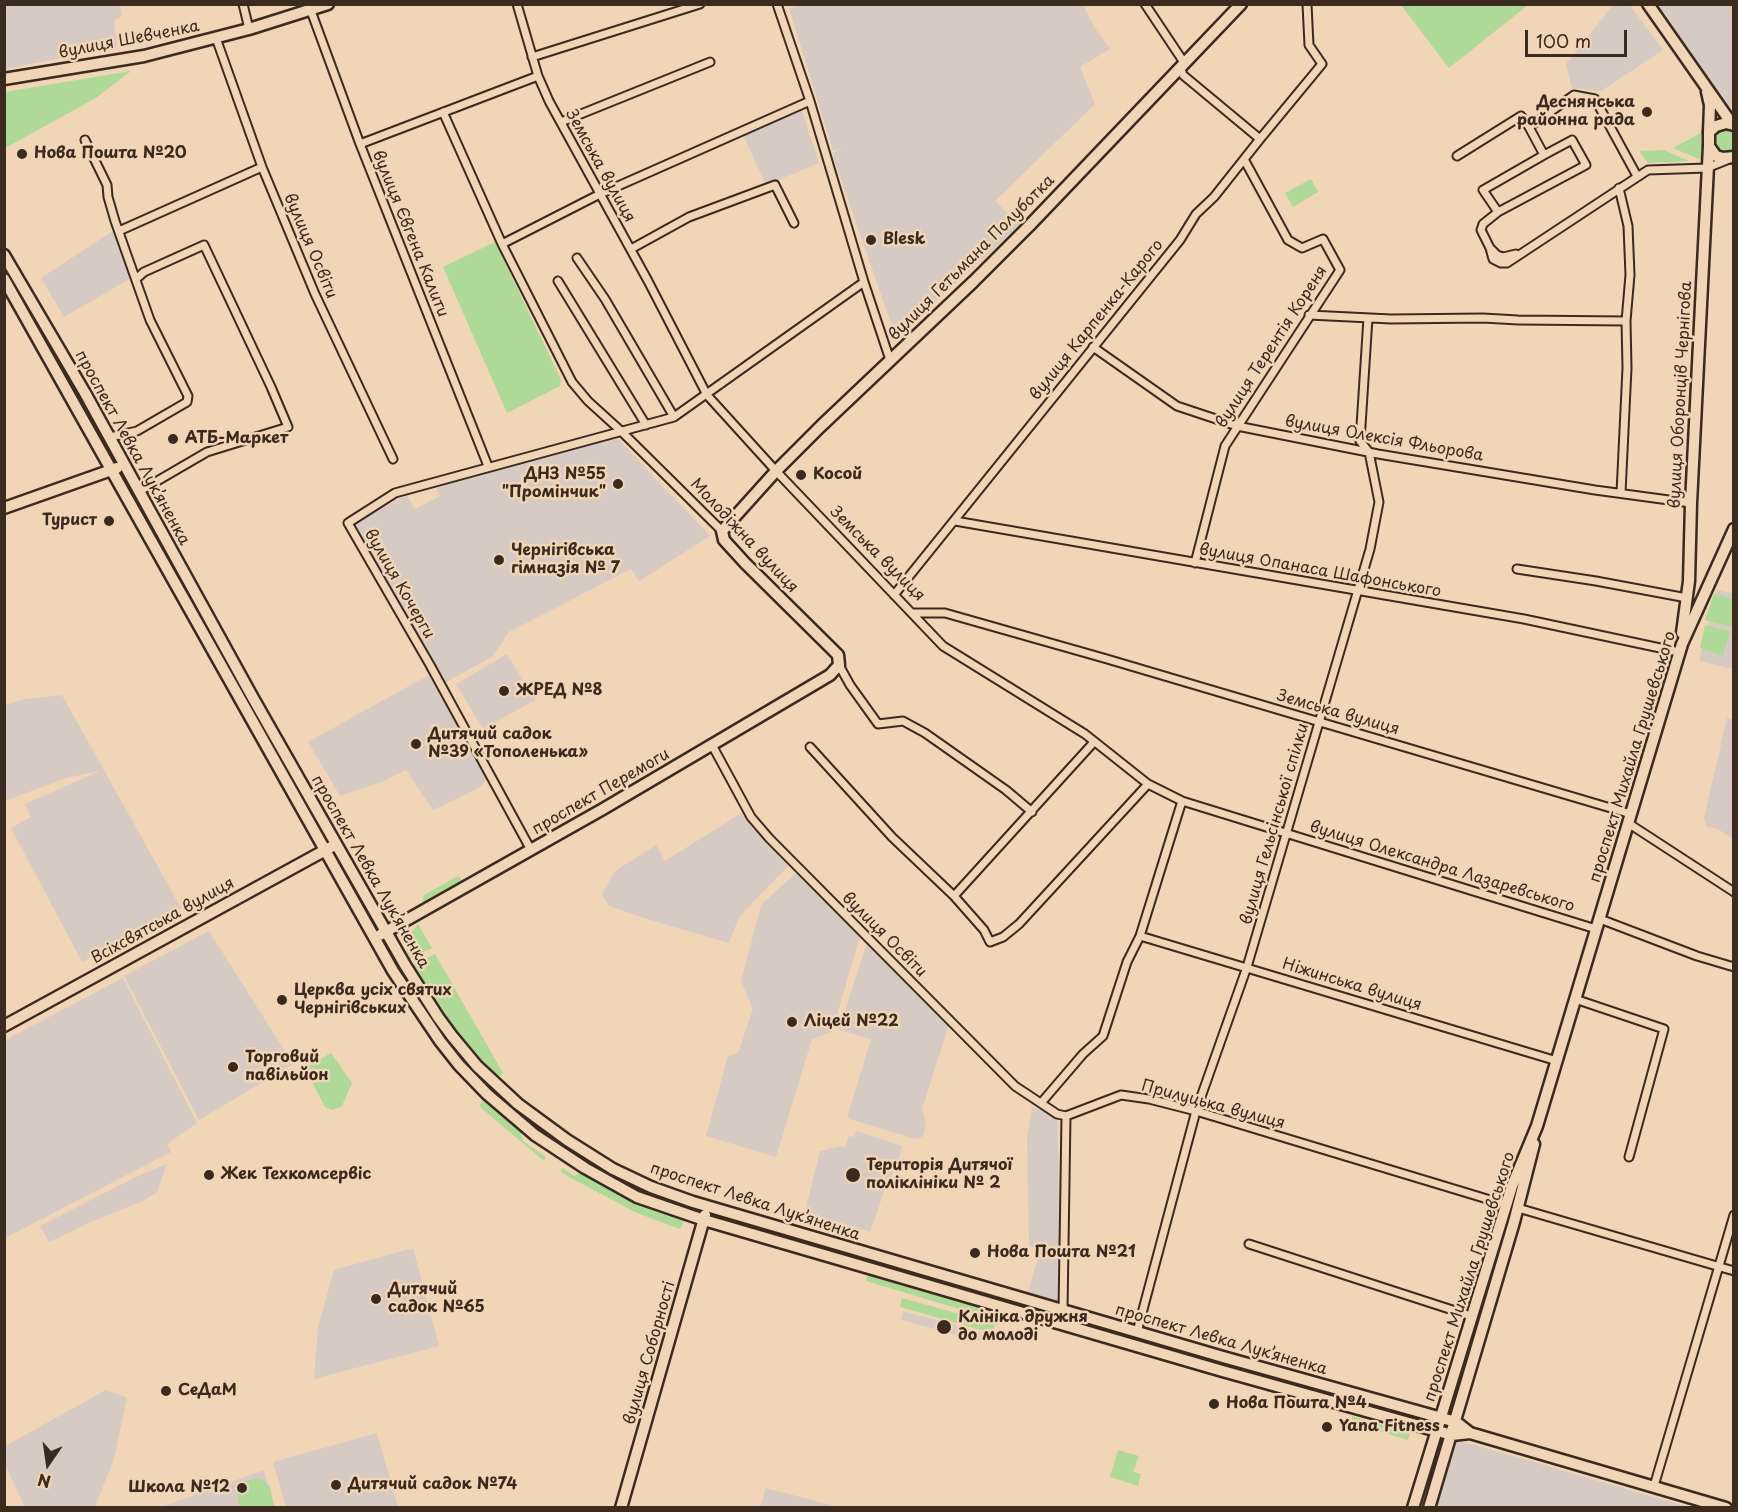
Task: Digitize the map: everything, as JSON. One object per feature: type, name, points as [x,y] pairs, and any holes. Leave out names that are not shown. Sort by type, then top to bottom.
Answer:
[{"type":"main road","name":"вулиця Шевченка","points":[[4,79],[144,56],[249,29],[328,4]]},
{"type":"main road","name":"вулиця Гетьмана Полуботка","points":[[722,531],[776,471],[974,281],[1183,67],[1241,4]]},
{"type":"main road","points":[[1648,4],[1733,125]]},
{"type":"main road","points":[[1706,89],[1710,105],[1709,132]]},
{"type":"main road","points":[[1709,132],[1720,124],[1733,125]]},
{"type":"main road","name":"вулиця Оборонців Чернігова","points":[[1681,648],[1689,580],[1709,132]]},
{"type":"main road","points":[[1709,146],[1716,156],[1732,157]]},
{"type":"main road","name":"проспект Левка Лукʼяненка","points":[[4,255],[110,437],[253,698],[425,998],[477,1066],[518,1104],[567,1140],[613,1169],[651,1187],[707,1206],[1063,1311],[1456,1422],[1470,1433],[1726,1508]]},
{"type":"main road","name":"проспект Левка Лукʼяненка","points":[[4,279],[326,849],[374,939],[440,1041],[459,1065],[512,1117],[558,1151],[637,1197],[704,1220],[1094,1335],[1437,1431],[1452,1435],[1470,1433]]},
{"type":"main road","points":[[4,508],[125,465]]},
{"type":"main road","name":"проспект Михайла Грушевського","points":[[1413,1508],[1515,1179],[1537,1126],[1681,648],[1734,529]]},
{"type":"main road","name":"Молодіжна вулиця","points":[[722,531],[724,540],[745,563],[831,646],[838,655],[839,665]]},
{"type":"main road","points":[[1689,580],[1698,587],[1708,585]]},
{"type":"main road","name":"проспект Перемоги","points":[[374,939],[712,745],[830,675],[839,665]]},
{"type":"main road","name":"Всіхсвятська вулиця","points":[[4,1026],[337,844]]},
{"type":"main road","name":"проспект Михайла Грушевського","points":[[1429,1508],[1518,1208],[1537,1126]]},
{"type":"main road","points":[[1507,1205],[1518,1208]]},
{"type":"main road","name":"вулиця Соборності","points":[[621,1508],[707,1206]]},
{"type":"street","points":[[243,4],[249,29]]},
{"type":"street","name":"Земська вулиця","points":[[517,4],[538,76],[549,101],[707,395],[776,471],[913,613],[945,613],[1107,659],[1320,722],[1629,819],[1734,892]]},
{"type":"street","points":[[532,57],[700,4]]},
{"type":"street","points":[[777,4],[810,101],[864,282],[890,360]]},
{"type":"street","points":[[1145,4],[1183,67],[1183,75],[1260,139]]},
{"type":"street","name":"вулиця Карпенка-Карого","points":[[894,595],[1180,240],[1196,214],[1214,197],[1322,64],[1309,45],[1307,4]]},
{"type":"street","name":"вулиця Євгена Калити","points":[[311,11],[360,144],[488,466]]},
{"type":"street","name":"вулиця Освіти","points":[[216,38],[262,168],[315,294],[393,459]]},
{"type":"street","points":[[561,122],[710,62]]},
{"type":"street","points":[[360,144],[538,76]]},
{"type":"street","points":[[1529,127],[1574,95],[1595,99],[1637,176]]},
{"type":"street","points":[[502,244],[600,194],[810,101]]},
{"type":"street","points":[[443,112],[502,244],[572,382],[588,401],[621,431]]},
{"type":"street","points":[[1457,156],[1521,116],[1544,155]]},
{"type":"street","points":[[85,140],[107,185],[108,197],[150,320],[188,396],[187,402],[137,431],[110,437]]},
{"type":"street","points":[[1498,212],[1483,190],[1572,140],[1586,165],[1498,212],[1483,225],[1481,230],[1497,255],[1503,257],[1519,254],[1637,176],[1655,169],[1707,168],[1732,157]]},
{"type":"street","name":"вулиця Терентія Кореня","points":[[1195,563],[1224,446],[1340,270],[1323,239],[1302,248],[1288,240],[1245,160]]},
{"type":"street","points":[[119,231],[262,168]]},
{"type":"street","points":[[630,249],[689,217],[775,185],[794,223]]},
{"type":"street","points":[[1619,188],[1628,226],[1630,275],[1626,321],[1628,368],[1621,493]]},
{"type":"street","points":[[136,279],[144,272],[204,245],[288,427],[207,452],[140,491]]},
{"type":"street","points":[[577,258],[605,299],[674,417]]},
{"type":"street","points":[[558,281],[646,425]]},
{"type":"street","name":"вулиця Кочерги","points":[[531,850],[430,665],[348,523],[395,493],[674,417],[864,282]]},
{"type":"street","points":[[1309,315],[1368,318],[1626,321]]},
{"type":"street","name":"вулиця Гельсінської спілки","points":[[1137,1332],[1196,1112],[1247,967],[1370,549],[1379,501],[1369,452],[1360,441],[1368,318]]},
{"type":"street","name":"вулиця Олексія Фльорова","points":[[1093,347],[1178,406],[1237,426],[1369,452],[1691,503]]},
{"type":"street","name":"Молодіжна вулиця","points":[[621,431],[722,531]]},
{"type":"street","name":"вулиця Опанаса Шафонського","points":[[955,521],[1681,648]]},
{"type":"street","points":[[1517,568],[1687,598]]},
{"type":"street","name":"вулиця Олександра Лазаревського","points":[[913,613],[943,646],[1085,734],[1148,784],[1182,801],[1598,924],[1734,967]]},
{"type":"street","points":[[839,665],[850,685],[878,724],[903,721],[925,733],[996,783],[1032,812]]},
{"type":"street","points":[[954,896],[1094,742]]},
{"type":"street","name":"вулиця Освіти","points":[[712,745],[741,800],[769,838],[1015,1086],[1066,1116]]},
{"type":"street","points":[[810,747],[892,837],[954,896],[984,930],[990,942],[1003,937],[1019,924],[1148,784]]},
{"type":"street","points":[[1041,1103],[1083,1054],[1103,1036],[1127,962],[1140,936],[1182,801]]},
{"type":"street","name":"Ніжинська вулиця","points":[[1140,936],[1557,1061]]},
{"type":"street","points":[[1575,999],[1665,1029],[1629,1157]]},
{"type":"street","name":"Прилуцька вулиця","points":[[1066,1116],[1121,1095],[1149,1099],[1507,1205]]},
{"type":"street","points":[[1063,1311],[1066,1116]]},
{"type":"street","points":[[1518,1208],[1734,1271]]},
{"type":"street","points":[[1654,1486],[1734,1215]]},
{"type":"street","points":[[1249,1244],[1472,1316]]},
{"type":"shaded area","points":[[5,4],[120,5],[122,15],[114,21],[117,47],[5,69]]},
{"type":"shaded area","points":[[1614,4],[1630,5],[1663,50],[1601,91],[1572,88],[1566,64]]},
{"type":"shaded area","points":[[803,5],[1083,5],[1095,28],[1110,49],[1080,67],[1095,104],[995,201],[1020,225],[896,338],[832,153],[847,147],[833,151],[789,8]]},
{"type":"shaded area","points":[[1651,5],[1733,5],[1733,106],[1728,107]]},
{"type":"shaded area","points":[[802,111],[819,163],[766,185],[743,135]]},
{"type":"shaded area","points":[[113,231],[133,277],[64,317],[41,278]]},
{"type":"shaded area","name":"Чернігівська гімназія № 7","points":[[616,437],[710,536],[639,581],[631,569],[509,632],[492,657],[446,682],[352,524],[407,495],[416,511],[415,509],[440,496],[434,484]]},
{"type":"shaded area","points":[[1717,590],[1733,593],[1733,669],[1699,661]]},
{"type":"shaded area","points":[[507,654],[535,700],[483,729],[456,684]]},
{"type":"shaded area","name":"Дитячий садок №39 «Тополенька»","points":[[429,675],[487,778],[481,787],[433,810],[406,770],[384,781],[340,796],[308,742]]},
{"type":"shaded area","points":[[62,695],[181,908],[82,962],[11,828],[31,817],[25,804],[100,771],[66,778],[5,801],[5,705],[25,699]]},
{"type":"shaded area","points":[[1727,718],[1733,720],[1733,839],[1718,829],[1706,826],[1704,818]]},
{"type":"shaded area","points":[[743,812],[788,866],[739,917],[729,943],[609,906],[602,895],[615,871],[656,845],[665,861]]},
{"type":"shaded area","name":"Ліцей №22","points":[[797,872],[860,936],[832,1032],[812,1039],[776,1157],[706,1136],[728,1056],[738,1053],[753,1008],[741,982],[761,905]]},
{"type":"shaded area","points":[[209,931],[293,1064],[199,1120],[124,976]]},
{"type":"shaded area","points":[[867,943],[949,1025],[922,1109],[926,1124],[923,1136],[919,1138],[915,1139],[847,1118],[871,1039],[839,1030]]},
{"type":"shaded area","points":[[123,978],[197,1123],[167,1144],[171,1152],[5,1238],[5,1040]]},
{"type":"shaded area","points":[[1032,1107],[1057,1116],[1058,1121],[1059,1249],[1061,1250],[1064,1305],[1027,1294],[1040,1252],[1029,1245],[1027,1138]]},
{"type":"shaded area","name":"Територія Дитячої поліклініки № 2","points":[[856,1131],[902,1146],[896,1168],[887,1183],[870,1232],[805,1212],[820,1151],[845,1147],[849,1136],[853,1137]]},
{"type":"shaded area","points":[[167,1164],[157,1192],[143,1201],[49,1242],[40,1226],[142,1174]]},
{"type":"shaded area","name":"Дитячий садок №65","points":[[413,1248],[439,1346],[314,1379],[318,1327],[334,1270]]},
{"type":"shaded area","name":"Клініка дружня до молоді","points":[[903,1311],[987,1334],[984,1342],[901,1320]]},
{"type":"shaded area","points":[[106,1390],[127,1398],[114,1459],[95,1507],[25,1507],[5,1465],[5,1446]]},
{"type":"shaded area","name":"Дитячий садок №74","points":[[377,1433],[398,1507],[286,1507],[273,1462]]},
{"type":"shaded area","points":[[1453,1440],[1475,1445],[1688,1507],[1432,1508]]},
{"type":"shaded area","name":"Школа №12","points":[[264,1470],[275,1507],[159,1508]]},
{"type":"shaded area","points":[[766,1488],[838,1507],[760,1507]]},
{"type":"green space","points":[[1401,5],[1528,5],[1449,68]]},
{"type":"green space","points":[[131,71],[96,98],[5,148],[5,92]]},
{"type":"green space","points":[[1724,129],[1732,133],[1736,141],[1732,149],[1724,153],[1716,149],[1712,141],[1716,133]]},
{"type":"green space","points":[[1702,132],[1701,160],[1673,148],[1688,140]]},
{"type":"green space","points":[[1664,150],[1689,161],[1648,163],[1639,151]]},
{"type":"green space","points":[[1311,179],[1318,192],[1293,207],[1285,193]]},
{"type":"green space","points":[[495,242],[561,380],[560,386],[507,413],[443,267]]},
{"type":"green space","points":[[1714,594],[1733,599],[1731,627],[1705,620]]},
{"type":"green space","points":[[1705,625],[1730,631],[1723,656],[1700,648]]},
{"type":"green space","points":[[458,876],[462,883],[421,907],[424,895]]},
{"type":"green space","points":[[418,924],[432,948],[409,959],[406,944],[408,937]]},
{"type":"green space","points":[[435,954],[503,1073],[498,1079],[447,1021],[413,965]]},
{"type":"green space","points":[[331,1053],[352,1083],[342,1106],[333,1110],[325,1107],[305,1068]]},
{"type":"green space","points":[[497,1092],[529,1119],[579,1155],[640,1189],[687,1206],[687,1208],[642,1194],[566,1151],[494,1095]]},
{"type":"green space","points":[[484,1100],[521,1132],[523,1141],[546,1157],[544,1161],[479,1106]]},
{"type":"green space","points":[[563,1168],[574,1176],[581,1173],[639,1205],[685,1220],[680,1229],[637,1213],[569,1177],[561,1172]]},
{"type":"green space","points":[[727,1218],[866,1258],[865,1261],[726,1221]]},
{"type":"green space","points":[[1508,1218],[1509,1223],[1453,1409],[1450,1410],[1450,1404]]},
{"type":"green space","points":[[872,1260],[1045,1311],[1044,1314],[871,1263]]},
{"type":"green space","points":[[868,1273],[987,1309],[995,1314],[996,1320],[866,1281]]},
{"type":"green space","points":[[902,1298],[995,1324],[992,1333],[900,1307]]},
{"type":"green space","points":[[1051,1314],[1417,1418],[1416,1420],[1301,1388],[1050,1316]]},
{"type":"green space","points":[[1352,1416],[1410,1433],[1408,1440],[1352,1423]]},
{"type":"green space","points":[[1118,1450],[1139,1456],[1133,1472],[1141,1474],[1138,1486],[1110,1477]]},
{"type":"green space","points":[[256,1478],[264,1481],[270,1487],[274,1507],[240,1507],[237,1493],[240,1487],[244,1482]]},
{"type":"place","name":"Деснянська районна рада","points":[[1647,112]]},
{"type":"place","name":"Нова Пошта №20","points":[[22,154]]},
{"type":"place","name":"Blesk","points":[[871,240]]},
{"type":"place","name":"АТБ-Маркет","points":[[173,439]]},
{"type":"place","name":"Косой","points":[[801,475]]},
{"type":"place","name":"ДНЗ №55 \"Промінчик\"","points":[[618,484]]},
{"type":"place","name":"Турист","points":[[109,521]]},
{"type":"place","name":"Чернігівська гімназія № 7","points":[[499,560]]},
{"type":"place","name":"ЖРЕД №8","points":[[504,691]]},
{"type":"place","name":"Дитячий садок №39 «Тополенька»","points":[[416,744]]},
{"type":"place","name":"Церква усіх святих Чернігівських","points":[[282,1000]]},
{"type":"place","name":"Ліцей №22","points":[[792,1022]]},
{"type":"place","name":"Торговий павільйон","points":[[233,1067]]},
{"type":"place","name":"Жек Техкомсервіс","points":[[209,1175]]},
{"type":"place","name":"Територія Дитячої поліклініки № 2","points":[[853,1175]]},
{"type":"place","name":"Нова Пошта №21","points":[[975,1253]]},
{"type":"place","name":"Дитячий садок №65","points":[[376,1299]]},
{"type":"place","name":"Клініка дружня до молоді","points":[[944,1327]]},
{"type":"place","name":"СеДаМ","points":[[166,1391]]},
{"type":"place","name":"Нова Пошта №4","points":[[1214,1404]]},
{"type":"place","name":"Yana Fitness","points":[[1327,1427]]},
{"type":"place","name":"Дитячий садок №74","points":[[336,1485]]},
{"type":"place","name":"Школа №12","points":[[242,1488]]}]
